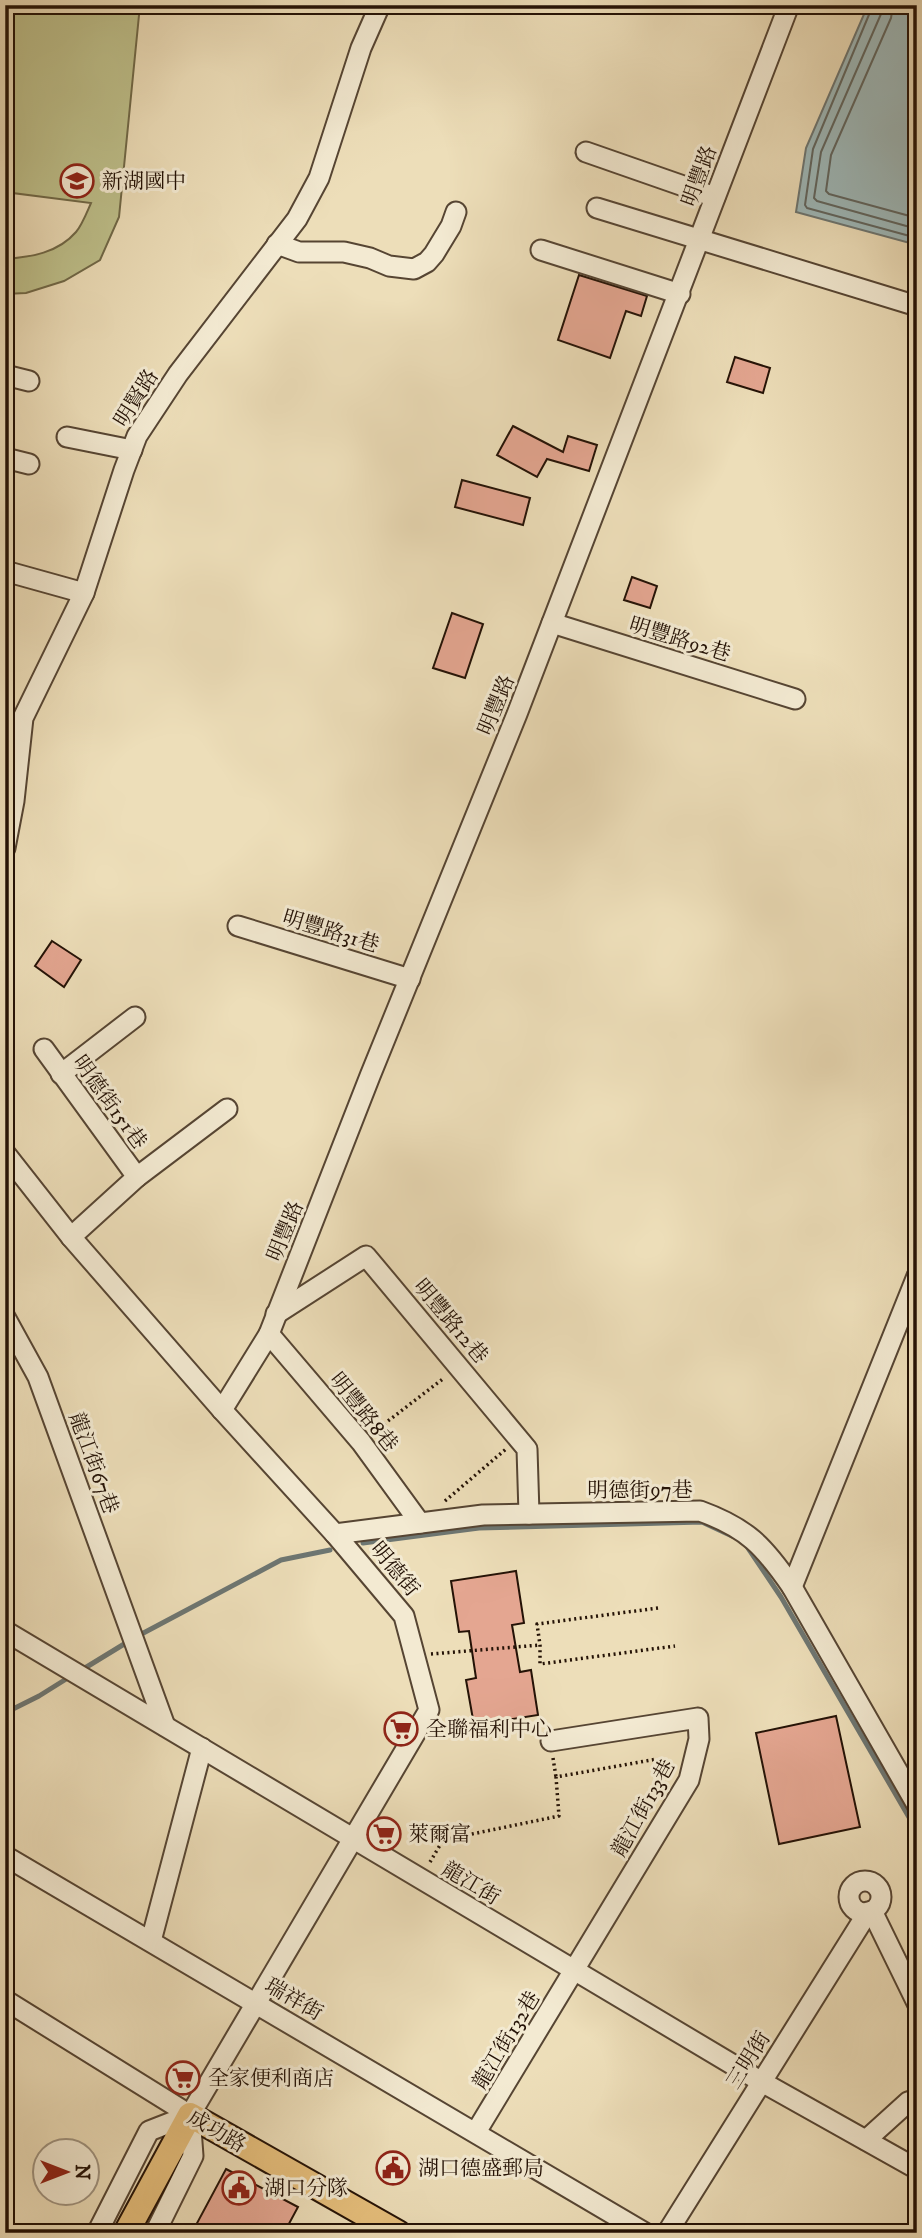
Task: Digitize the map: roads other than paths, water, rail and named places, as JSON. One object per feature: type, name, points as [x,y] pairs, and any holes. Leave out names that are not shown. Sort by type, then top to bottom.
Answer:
[{"type":"main road","points":[[126,2233],[190,2115]]},
{"type":"main road","name":"成功路","points":[[190,2115],[398,2233]]},
{"type":"street","name":"明賢路","points":[[5,848],[11,827],[23,718],[84,593],[137,436],[178,374],[297,219],[319,178],[360,48],[380,5]]},
{"type":"street","name":"明豐路","points":[[222,1410],[269,1334],[552,623],[789,5]]},
{"type":"street","points":[[586,152],[715,197]]},
{"type":"street","points":[[597,208],[917,306]]},
{"type":"street","points":[[277,244],[299,252],[344,252],[389,266],[414,269],[427,262],[434,254],[456,212]]},
{"type":"street","points":[[541,250],[680,294]]},
{"type":"street","points":[[5,375],[29,381]]},
{"type":"street","points":[[67,437],[132,450]]},
{"type":"street","points":[[5,458],[29,464]]},
{"type":"street","points":[[5,570],[84,593]]},
{"type":"street","name":"明豐路92巷","points":[[552,623],[795,699]]},
{"type":"street","name":"明豐路31巷","points":[[239,926],[410,979]]},
{"type":"street","points":[[61,1074],[135,1017]]},
{"type":"street","name":"明德街151巷","points":[[44,1049],[137,1177],[71,1237]]},
{"type":"street","points":[[137,1177],[227,1110]]},
{"type":"street","name":"明德街","points":[[5,1153],[71,1237],[335,1534],[404,1616],[429,1710],[355,1840],[190,2115]]},
{"type":"street","name":"明豐路12巷","points":[[276,1314],[366,1256],[527,1449],[529,1514]]},
{"type":"street","points":[[792,1587],[917,1276]]},
{"type":"street","name":"龍江街67巷","points":[[5,1317],[38,1377],[165,1726]]},
{"type":"street","name":"明豐路8巷","points":[[269,1334],[361,1442],[420,1522]]},
{"type":"street","name":"明德街97巷","points":[[335,1534],[483,1515],[700,1511],[728,1521],[771,1556],[792,1587],[917,1805]]},
{"type":"street","name":"龍江街","points":[[5,1631],[762,2082],[917,2169]]},
{"type":"street","name":"龍江街133巷","points":[[551,1741],[698,1718],[699,1739],[689,1780],[575,1970]]},
{"type":"street","points":[[151,1941],[202,1748]]},
{"type":"street","name":"瑞祥街","points":[[5,1856],[645,2233]]},
{"type":"street","name":"三明街","points":[[667,2233],[870,1911],[917,2003]]},
{"type":"street","name":"龍江街132巷","points":[[476,2132],[575,1970]]},
{"type":"street","name":"成功路","points":[[5,2000],[190,2115]]},
{"type":"street","points":[[866,2140],[908,2102],[917,2099]]},
{"type":"street","points":[[97,2233],[149,2131],[190,2115],[193,2156],[155,2233]]},
{"type":"water","points":[[868,5],[917,5],[917,245],[796,212],[806,148]]},
{"type":"waterway","points":[[363,1543],[479,1528],[702,1522],[732,1536]]},
{"type":"waterway","points":[[744,1542],[781,1597],[917,1831]]},
{"type":"waterway","points":[[80,1671],[134,1638],[281,1560],[330,1550]]},
{"type":"waterway","points":[[5,1713],[71,1676]]},
{"type":"place","name":"新湖國中","points":[[77,181]]},
{"type":"place","name":"全聯福利中心","points":[[401,1729]]},
{"type":"place","name":"萊爾富","points":[[384,1834]]},
{"type":"place","name":"全家便利商店","points":[[183,2078]]},
{"type":"place","name":"湖口德盛郵局","points":[[393,2168]]},
{"type":"place","name":"湖口分隊","points":[[239,2188]]}]
